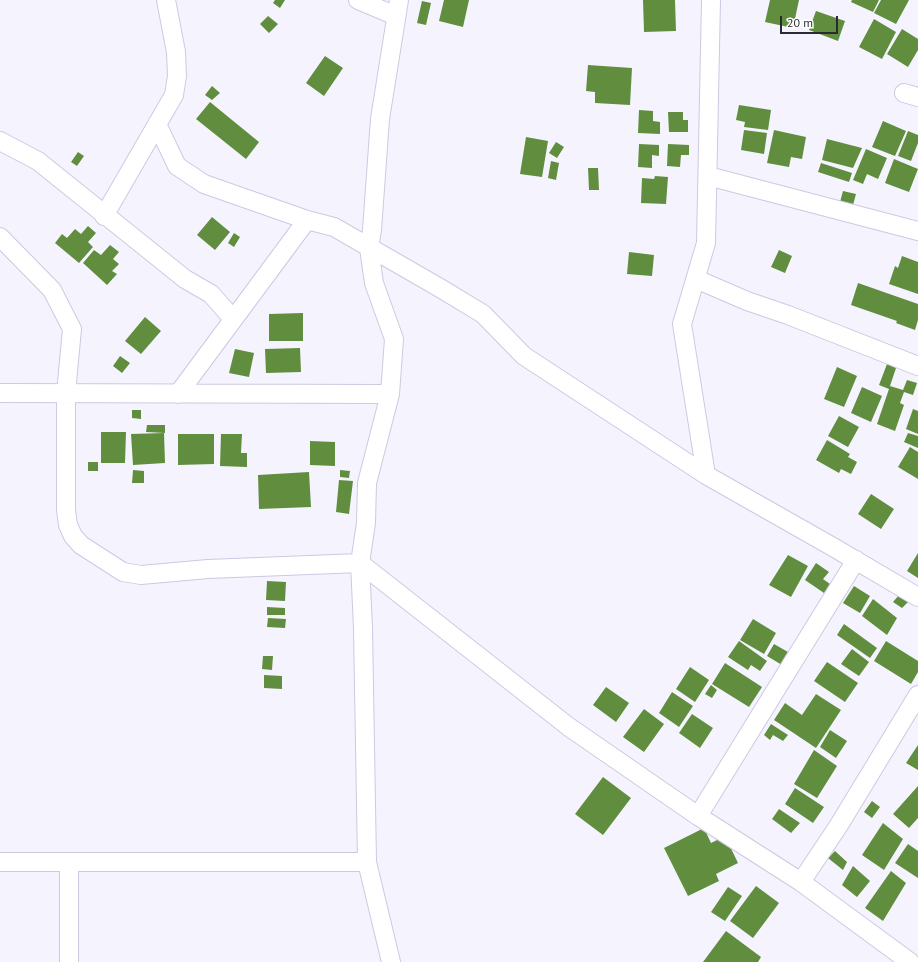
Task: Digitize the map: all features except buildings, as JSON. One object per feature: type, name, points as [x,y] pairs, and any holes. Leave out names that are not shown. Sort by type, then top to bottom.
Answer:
[{"type":"street","points":[[104,216],[174,95],[177,76],[176,52],[166,0]]},
{"type":"street","points":[[358,0],[398,8],[380,119],[372,230],[369,248],[374,283],[394,339],[390,394],[367,483],[366,523],[360,563],[363,628],[367,862],[391,962]]},
{"type":"street","points":[[706,475],[682,324],[706,243],[711,0]]},
{"type":"street","points":[[157,124],[177,166],[204,184],[307,220],[334,227],[484,314],[524,356],[706,475],[918,597]]},
{"type":"street","points":[[0,141],[38,161],[104,216],[184,279],[211,294],[234,319]]},
{"type":"street","points":[[708,176],[918,231]]},
{"type":"street","points":[[178,394],[307,220]]},
{"type":"street","points":[[0,237],[52,290],[72,329],[66,393],[66,510],[68,525],[73,536],[81,545],[123,572],[141,575],[208,569],[360,563],[569,727],[698,816],[801,882],[910,962]]},
{"type":"street","points":[[696,279],[747,302],[788,315],[918,366]]},
{"type":"street","points":[[0,393],[390,394]]},
{"type":"street","points":[[698,816],[856,560]]},
{"type":"street","points":[[801,882],[839,825],[918,695]]},
{"type":"street","points":[[0,862],[367,862]]},
{"type":"street","points":[[69,862],[69,962]]}]
